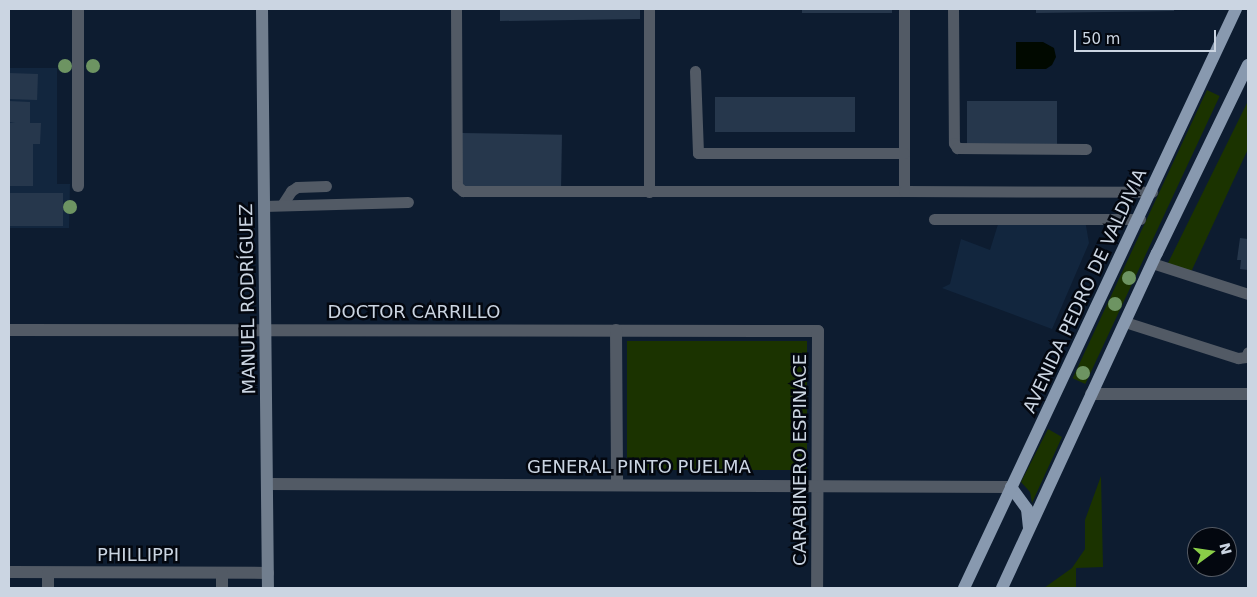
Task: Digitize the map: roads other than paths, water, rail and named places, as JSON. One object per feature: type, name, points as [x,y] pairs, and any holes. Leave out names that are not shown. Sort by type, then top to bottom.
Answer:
[{"type":"main road","name":"AVENIDA PEDRO DE VALDIVIA","points":[[964,588],[1140,219],[1236,9]]},
{"type":"main road","points":[[1002,588],[1152,263],[1248,65]]},
{"type":"main road","points":[[1011,487],[1027,509],[1029,529]]},
{"type":"street","points":[[78,9],[78,186]]},
{"type":"street","name":"MANUEL RODRÍGUEZ","points":[[262,9],[267,328],[268,588]]},
{"type":"street","name":"DOCTOR CARRILLO","points":[[9,330],[267,328],[818,331]]},
{"type":"street","points":[[616,330],[617,484]]},
{"type":"street","name":"CARABINERO ESPINACE","points":[[817,588],[818,331]]},
{"type":"street","points":[[1091,394],[1248,394]]},
{"type":"street","name":"GENERAL PINTO PUELMA","points":[[267,484],[1011,487]]},
{"type":"street","name":"PHILLIPPI","points":[[9,572],[268,573]]},
{"type":"street","points":[[48,573],[48,588]]},
{"type":"street","points":[[222,573],[222,588]]},
{"type":"lane","points":[[456,9],[457,186],[463,191],[477,193],[1152,192]]},
{"type":"lane","points":[[649,9],[649,192]]},
{"type":"lane","points":[[904,9],[904,191]]},
{"type":"lane","points":[[953,9],[954,143],[957,148],[1086,149]]},
{"type":"lane","points":[[695,72],[698,153],[904,153]]},
{"type":"lane","points":[[282,205],[291,191],[297,188],[326,186]]},
{"type":"lane","points":[[264,206],[408,202]]},
{"type":"lane","points":[[934,219],[1140,219]]},
{"type":"lane","points":[[1152,263],[1248,294]]},
{"type":"lane","points":[[1125,322],[1238,358],[1246,357],[1248,352]]}]
